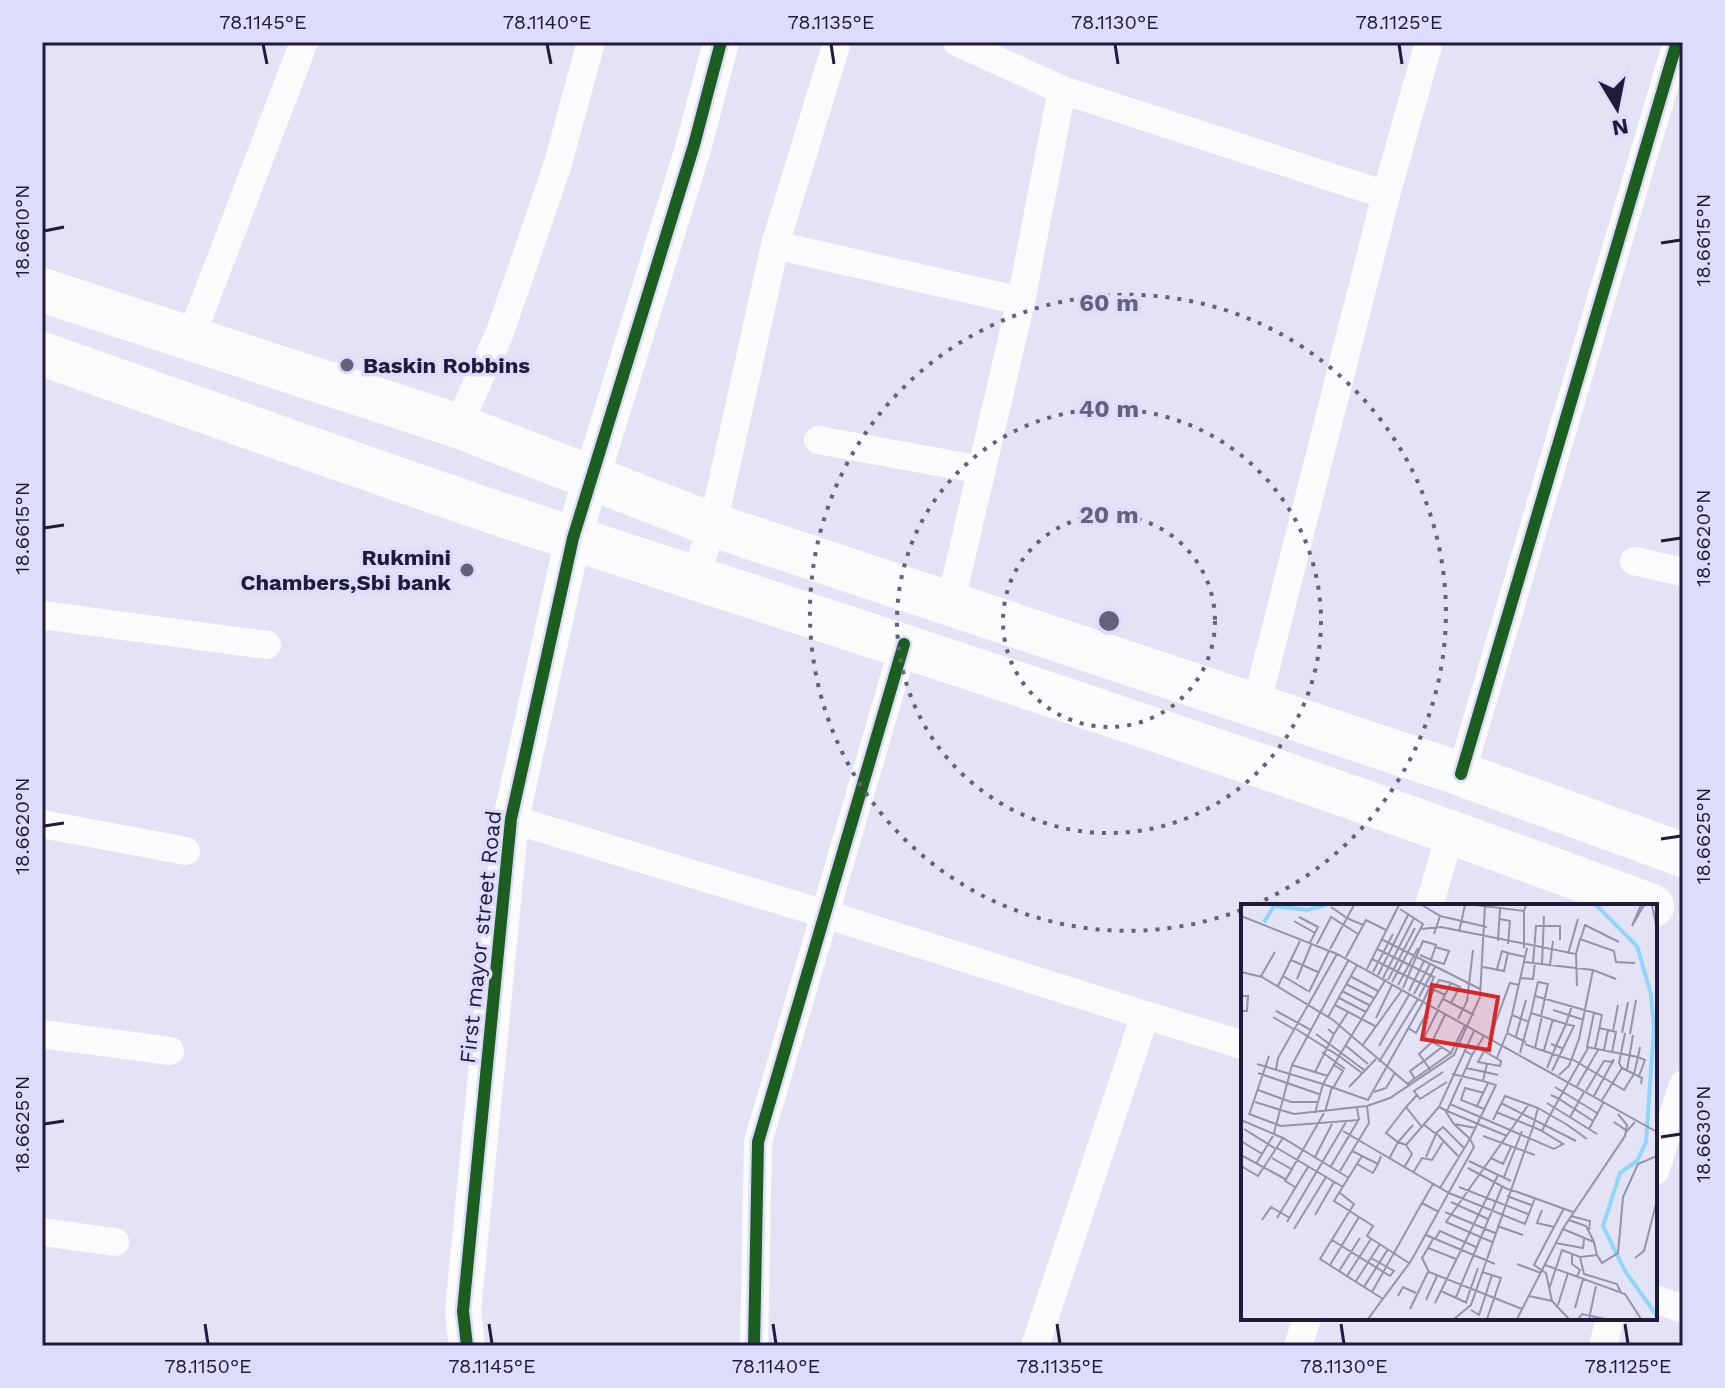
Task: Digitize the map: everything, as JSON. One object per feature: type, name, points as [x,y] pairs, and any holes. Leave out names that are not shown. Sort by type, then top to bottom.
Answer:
[{"type":"main road","points":[[42,290],[458,426],[713,525],[1461,774],[1683,855]]},
{"type":"main road","points":[[42,354],[573,538],[904,644],[1451,831],[1649,904]]},
{"type":"main road","points":[[1657,907],[1683,918]]},
{"type":"street","points":[[458,426],[511,302],[557,167],[591,42]]},
{"type":"street","name":"First mayor street Road","points":[[467,1346],[463,1311],[506,841],[573,538],[694,145],[721,42]]},
{"type":"street","points":[[695,576],[713,525],[775,245],[837,42]]},
{"type":"street","points":[[957,42],[1062,90],[1386,195]]},
{"type":"street","points":[[1256,706],[1386,195],[1429,42]]},
{"type":"street","points":[[1461,774],[1677,42]]},
{"type":"street","points":[[191,337],[301,43]]},
{"type":"street","points":[[950,605],[1021,301],[1062,90]]},
{"type":"street","points":[[775,245],[1021,301]]},
{"type":"street","points":[[818,440],[982,470]]},
{"type":"street","points":[[1634,561],[1683,572]]},
{"type":"street","points":[[42,615],[267,645]]},
{"type":"street","points":[[754,1346],[758,1142],[904,644]]},
{"type":"street","points":[[511,819],[1241,1044]]},
{"type":"street","points":[[42,824],[186,851]]},
{"type":"street","points":[[1430,904],[1451,831]]},
{"type":"street","points":[[1035,1346],[1145,1015]]},
{"type":"street","points":[[42,1034],[170,1051]]},
{"type":"street","points":[[1657,1165],[1683,1085]]},
{"type":"street","points":[[42,1232],[115,1242]]},
{"type":"street","points":[[1657,1300],[1683,1309]]},
{"type":"street","points":[[1298,1346],[1306,1320]]},
{"type":"street","points":[[1603,1346],[1610,1320]]},
{"type":"cycle path","points":[[467,1346],[463,1311],[511,819],[573,538],[694,145],[721,42]]},
{"type":"cycle path","points":[[1461,774],[1677,42]]},
{"type":"cycle path","points":[[754,1346],[758,1142],[904,644]]},
{"type":"place","name":"Baskin Robbins","points":[[347,365]]},
{"type":"place","name":"Rukmini Chambers,Sbi bank","points":[[467,570]]}]
